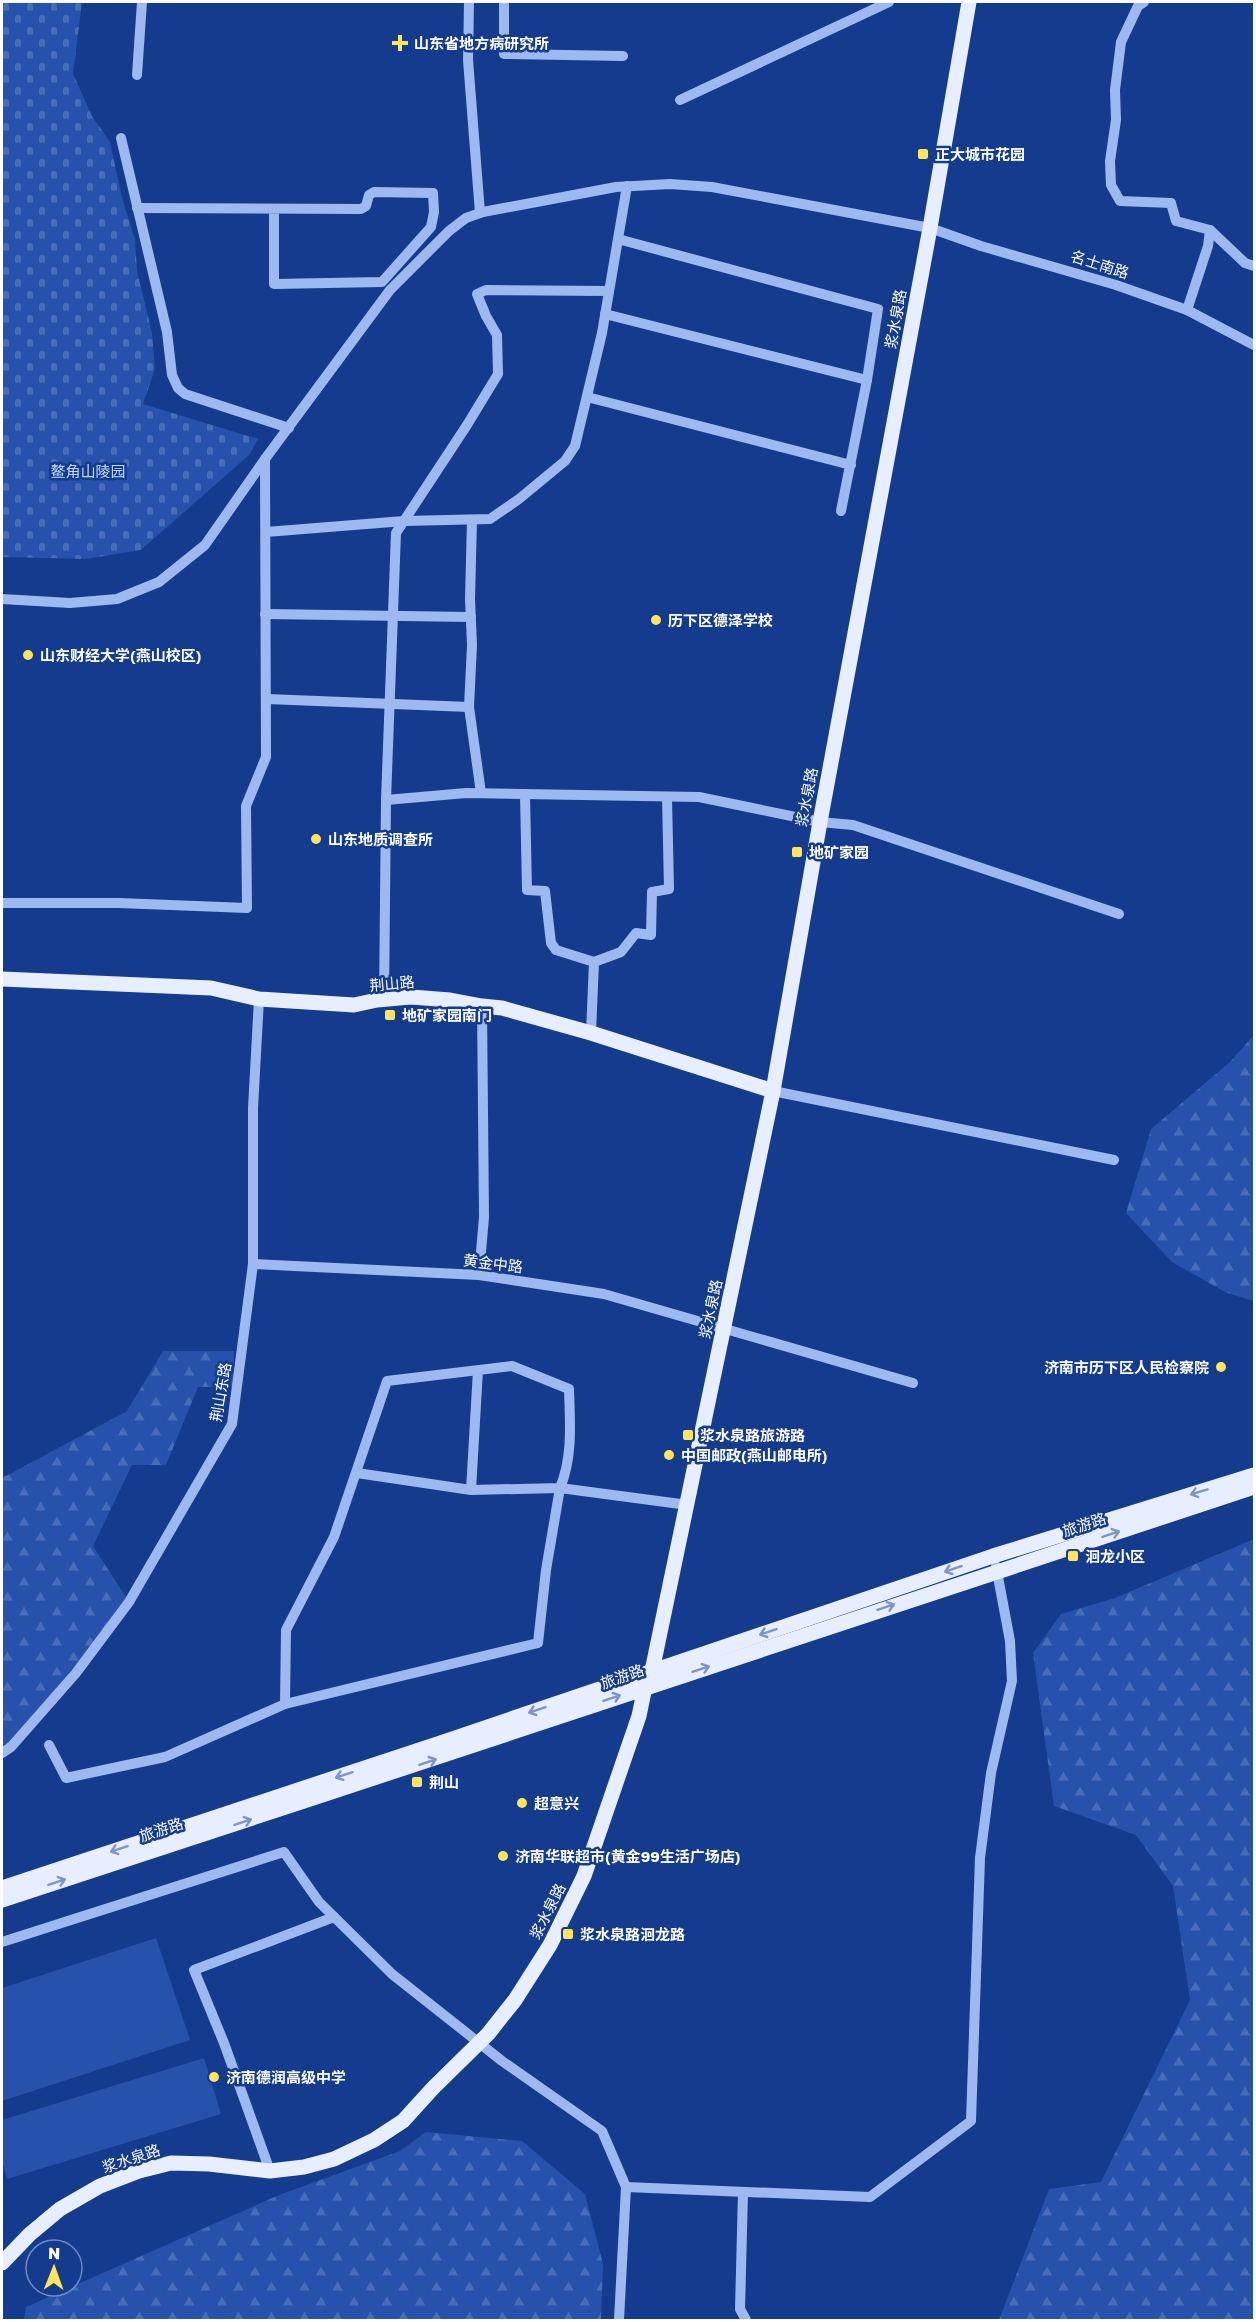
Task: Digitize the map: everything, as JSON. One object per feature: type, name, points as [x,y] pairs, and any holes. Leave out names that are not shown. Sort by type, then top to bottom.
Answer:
[{"type":"main road","name":"浆水泉路","points":[[2,2263],[30,2234],[60,2209],[100,2186],[139,2171],[171,2163],[208,2164],[270,2171],[304,2167],[334,2159],[374,2140],[403,2121],[433,2088],[480,2043],[515,2000],[550,1945],[584,1876],[639,1716],[645,1687],[652,1671],[725,1329],[773,1091],[969,2]]},
{"type":"main road","name":"荆山路","points":[[2,979],[211,988],[259,999],[354,1005],[384,1000],[421,998],[450,1000],[502,1008],[591,1033],[773,1091]]},
{"type":"main road","name":"旅游路","points":[[2,1900],[403,1770],[1254,1475]]},
{"type":"main road","name":"旅游路","points":[[2,1888],[652,1671],[995,1563],[1254,1487]]},
{"type":"street","points":[[137,75],[142,2]]},
{"type":"street","points":[[469,2],[468,60],[480,213]]},
{"type":"street","points":[[504,2],[504,54],[623,56]]},
{"type":"street","points":[[680,100],[888,2]]},
{"type":"street","points":[[1144,2],[1138,6],[1121,42],[1115,90],[1116,120],[1110,161],[1111,185],[1120,201],[1171,203],[1176,221],[1210,230],[1245,263],[1254,266]]},
{"type":"street","points":[[121,138],[167,332],[172,375],[178,388],[185,394],[289,428]]},
{"type":"street","name":"名士南路","points":[[2,599],[70,603],[117,599],[159,582],[205,545],[265,459],[390,290],[449,231],[466,219],[480,213],[627,186],[670,184],[712,187],[930,228],[981,246],[1116,285],[1187,310],[1254,345]]},
{"type":"street","points":[[266,532],[404,521],[490,519],[519,499],[565,461],[575,447],[587,397],[605,314],[627,186]]},
{"type":"street","points":[[137,207],[361,209],[366,206],[369,195],[374,192],[433,193],[434,212],[431,227],[382,282],[274,284],[274,209]]},
{"type":"street","points":[[1187,310],[1208,246],[1210,230]]},
{"type":"street","points":[[618,239],[878,309],[867,381],[841,511]]},
{"type":"street","points":[[384,1000],[386,801],[396,533],[498,374],[497,335],[477,294],[486,290],[609,291]]},
{"type":"street","points":[[605,314],[867,381]]},
{"type":"street","points":[[587,397],[851,465]]},
{"type":"street","points":[[2,903],[119,903],[247,908],[246,806],[266,757],[265,459]]},
{"type":"street","points":[[472,520],[472,645],[469,707],[482,793]]},
{"type":"street","points":[[265,614],[471,617]]},
{"type":"street","points":[[267,699],[469,707]]},
{"type":"street","points":[[386,801],[482,793],[699,797],[820,822],[853,825],[1119,914]]},
{"type":"street","points":[[525,794],[528,890],[544,891],[551,943],[556,950],[594,963],[621,952],[636,933],[651,935],[652,892],[669,889],[667,797]]},
{"type":"street","points":[[591,1033],[594,963]]},
{"type":"street","name":"荆山东路","points":[[2,1753],[11,1747],[76,1673],[129,1602],[232,1424],[253,1264],[253,1108],[259,999]]},
{"type":"street","points":[[479,1275],[484,1217],[482,1006]]},
{"type":"street","points":[[773,1091],[1114,1160]]},
{"type":"street","name":"黄金中路","points":[[253,1264],[479,1275],[604,1294],[913,1383]]},
{"type":"street","points":[[49,1745],[66,1778],[165,1757],[285,1704],[538,1643],[546,1570],[560,1488],[567,1470],[570,1434],[569,1389],[512,1366],[387,1381],[334,1538],[286,1630],[285,1704]]},
{"type":"street","points":[[471,1490],[478,1370]]},
{"type":"street","points":[[357,1473],[471,1490],[560,1488],[688,1505]]},
{"type":"street","points":[[626,2187],[870,2197],[971,2121],[980,1858],[991,1773],[1012,1681],[1010,1641],[995,1563]]},
{"type":"street","points":[[2,1942],[284,1852],[319,1902],[392,1974],[502,2061],[602,2131],[626,2187],[619,2320]]},
{"type":"street","points":[[270,2171],[224,2043],[194,1970],[334,1917]]},
{"type":"street","points":[[743,2192],[740,2309],[746,2320]]},
{"type":"green space","name":"鳌角山陵园","points":[[2,2],[82,2],[73,74],[92,116],[110,142],[122,198],[135,239],[137,271],[152,333],[155,369],[143,404],[258,439],[249,455],[141,550],[86,559],[2,557]]},
{"type":"green space","points":[[1254,1035],[1254,1301],[1227,1293],[1172,1262],[1126,1213],[1151,1129],[1230,1062]]},
{"type":"green space","points":[[163,1351],[234,1351],[232,1387],[198,1387],[166,1465],[132,1465],[93,1546],[129,1602],[2,1753],[2,1476],[6,1476],[127,1411]]},
{"type":"green space","points":[[1254,1539],[1254,2320],[999,2320],[1049,2189],[1101,2182],[1190,2000],[1173,1886],[1136,1835],[1054,1806],[1033,1653],[1061,1614],[1115,1598]]},
{"type":"green space","points":[[156,1938],[190,2040],[2,2101],[2,1988]]},
{"type":"green space","points":[[204,2058],[221,2114],[7,2179],[2,2161],[2,2120]]},
{"type":"green space","points":[[426,2132],[522,2141],[585,2194],[603,2264],[601,2320],[24,2320],[26,2307],[46,2298],[84,2298],[84,2281],[279,2195],[400,2151]]},
{"type":"place","name":"山东省地方病研究所","points":[[400,43]]},
{"type":"place","name":"正大城市花园","points":[[923,154]]},
{"type":"place","name":"历下区德泽学校","points":[[656,620]]},
{"type":"place","name":"山东财经大学(燕山校区)","points":[[28,655]]},
{"type":"place","name":"山东地质调查所","points":[[316,839]]},
{"type":"place","name":"地矿家园","points":[[797,852]]},
{"type":"place","name":"地矿家园南门","points":[[390,1015]]},
{"type":"place","name":"济南市历下区人民检察院","points":[[1221,1367]]},
{"type":"place","name":"浆水泉路旅游路","points":[[688,1435]]},
{"type":"place","name":"中国邮政(燕山邮电所)","points":[[669,1455]]},
{"type":"place","name":"洄龙小区","points":[[1073,1556]]},
{"type":"place","name":"荆山","points":[[417,1782]]},
{"type":"place","name":"超意兴","points":[[522,1803]]},
{"type":"place","name":"济南华联超市(黄金99生活广场店)","points":[[503,1856]]},
{"type":"place","name":"浆水泉路洄龙路","points":[[568,1934]]},
{"type":"place","name":"济南德润高级中学","points":[[214,2077]]}]
